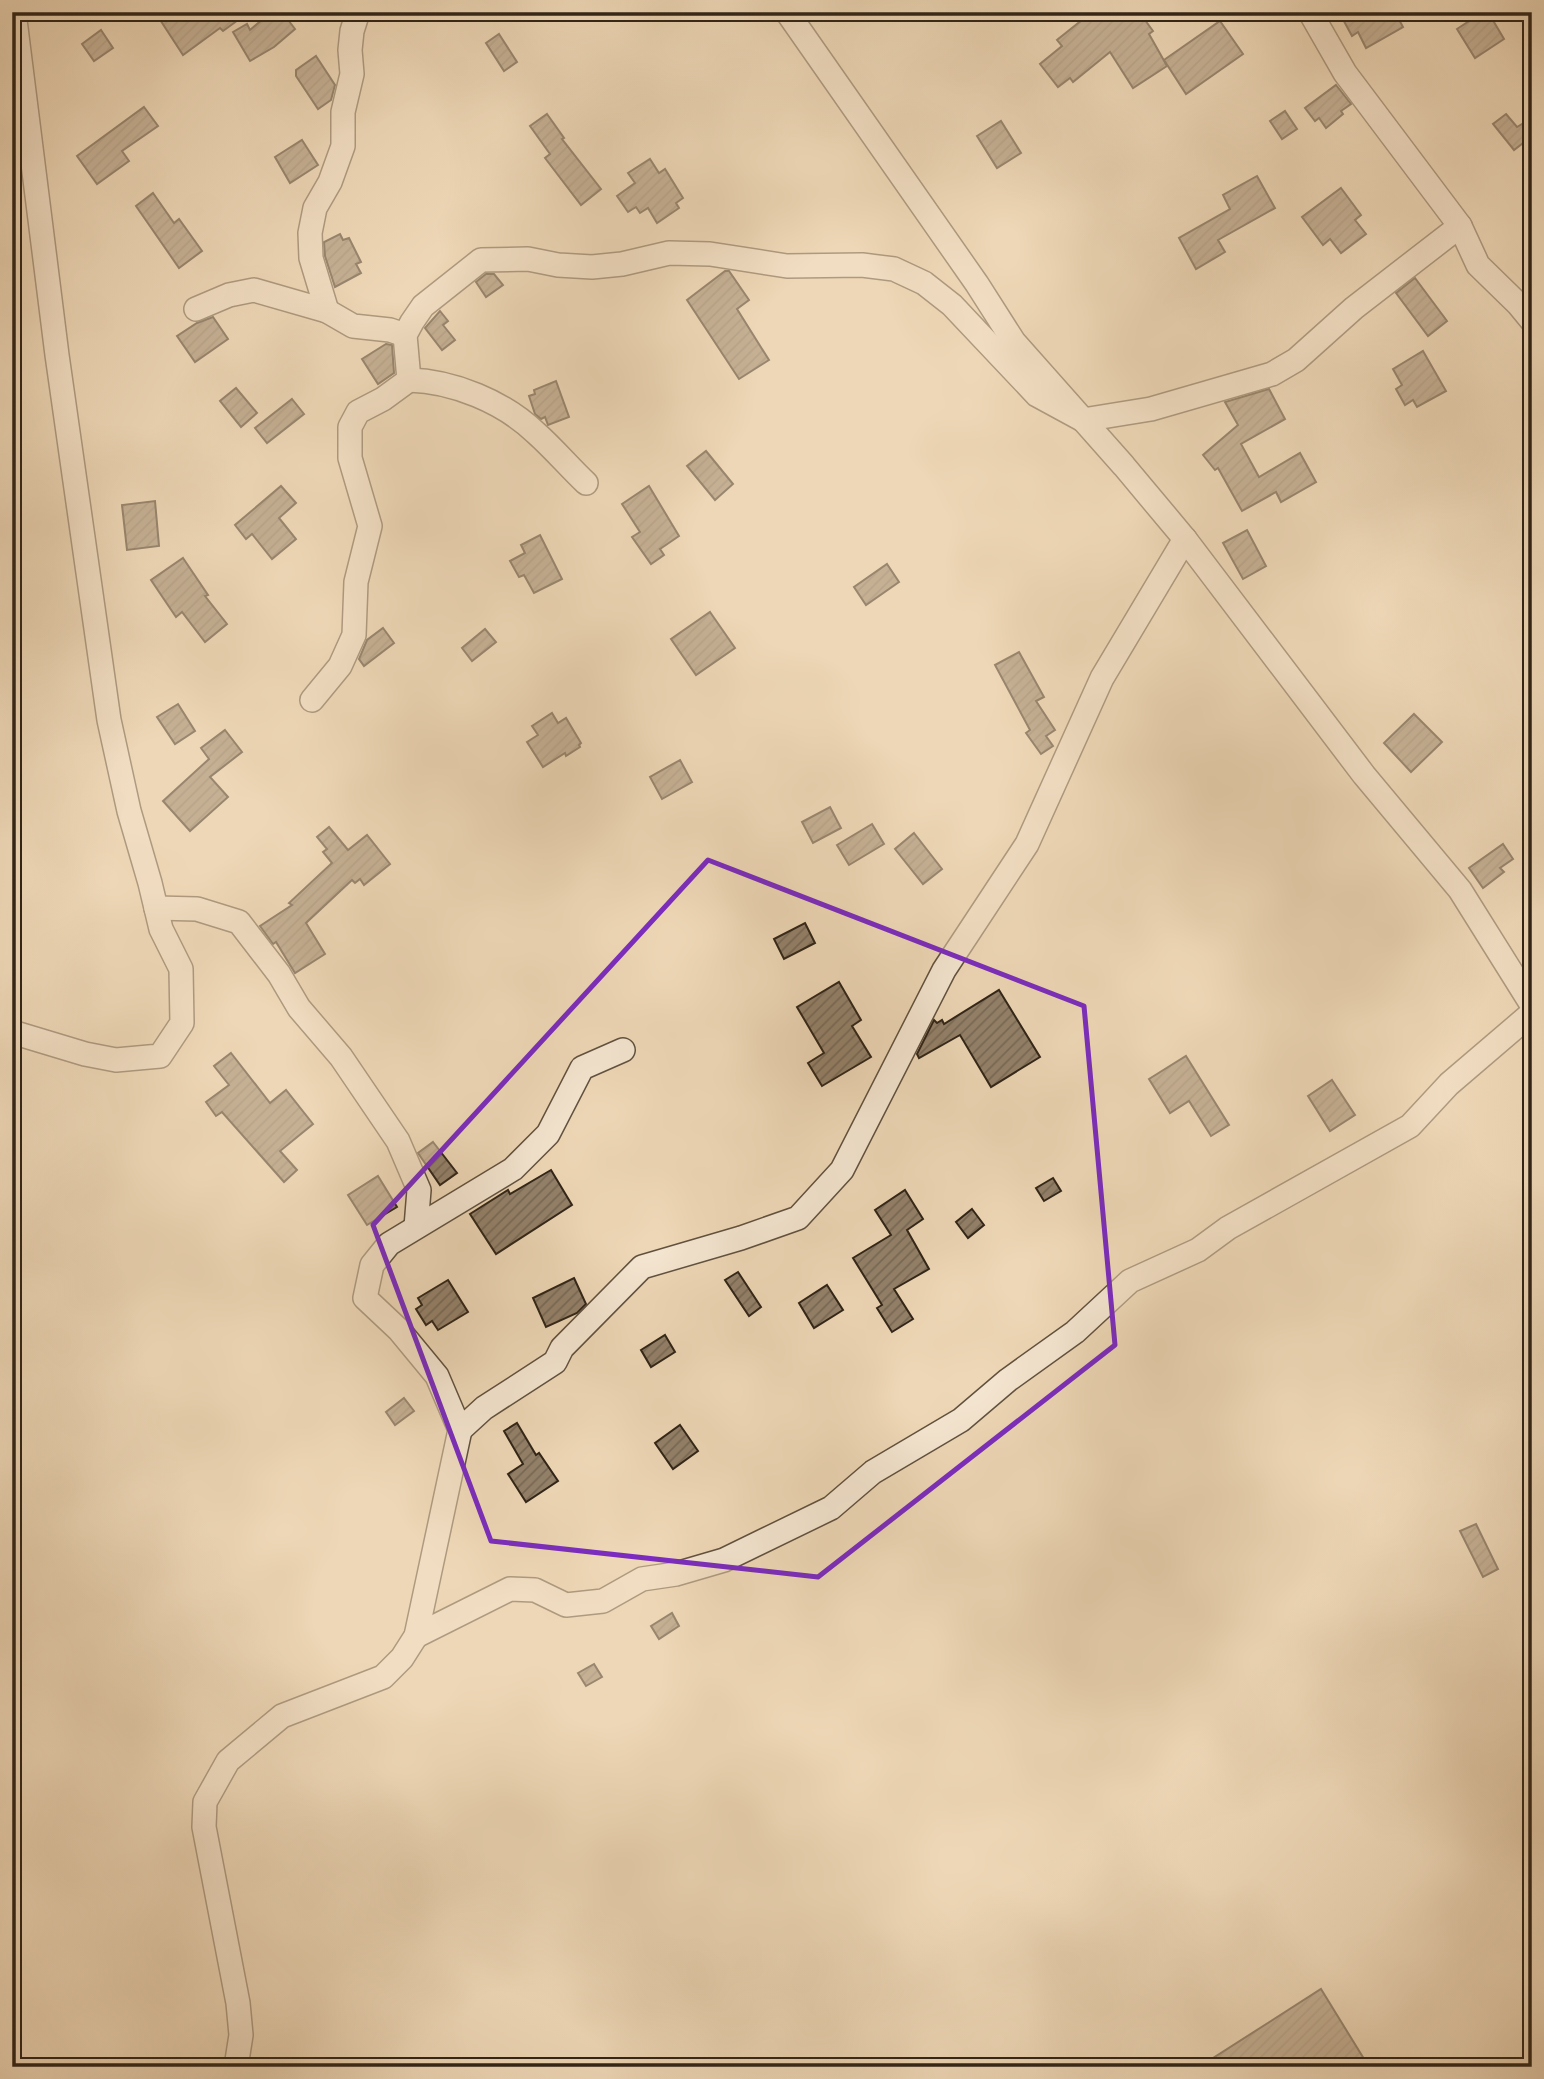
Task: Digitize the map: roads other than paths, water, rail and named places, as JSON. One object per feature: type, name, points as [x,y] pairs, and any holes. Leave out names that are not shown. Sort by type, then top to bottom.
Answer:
[{"type":"street","points":[[12,1032],[85,1054],[116,1060],[160,1056],[182,1023],[181,969],[161,929],[129,811],[109,720],[69,444],[14,12]]},
{"type":"street","points":[[787,12],[977,284],[1014,342],[1185,539],[1364,775],[1460,890],[1532,1005]]},
{"type":"street","points":[[1310,12],[1345,73],[1460,226],[1478,265],[1532,321]]},
{"type":"street","points":[[327,311],[311,258],[310,233],[315,208],[330,182],[343,146],[343,111],[352,74],[350,50],[355,14]]},
{"type":"street","points":[[409,380],[405,335],[424,306],[481,260],[528,259],[558,265],[592,267],[622,264],[669,253],[710,254],[787,267],[862,265],[894,269],[924,283],[952,305],[1037,395],[1083,420],[1151,409],[1272,374],[1296,360],[1380,286],[1460,226]]},
{"type":"street","points":[[196,309],[229,295],[254,290],[327,311],[353,326],[405,335]]},
{"type":"street","points":[[312,700],[340,666],[354,635],[356,582],[370,526],[350,458],[349,427],[358,412],[383,399],[409,380],[441,382],[501,407],[535,431],[586,484]]},
{"type":"street","points":[[69,444],[90,461]]},
{"type":"street","points":[[460,1430],[484,1408],[555,1362],[568,1341],[642,1267],[798,1218],[842,1170],[944,970],[1027,844],[1102,678],[1185,539]]},
{"type":"street","points":[[156,908],[197,909],[239,922],[279,974],[299,1008],[341,1057],[398,1141],[419,1190],[416,1227]]},
{"type":"street","points":[[416,1636],[510,1589],[535,1590],[566,1605],[603,1601],[642,1579],[676,1574],[724,1560],[831,1508],[873,1472],[961,1420],[1008,1380],[1075,1332],[1130,1281],[1198,1250],[1227,1228],[1410,1126],[1449,1084],[1532,1013]]},
{"type":"street","points":[[236,2067],[241,2035],[238,2003],[204,1827],[205,1802],[228,1761],[282,1717],[383,1677],[402,1658],[416,1636],[460,1430],[437,1376],[399,1331],[365,1298],[372,1265],[389,1244],[513,1169],[548,1134],[582,1068],[623,1050]]}]
